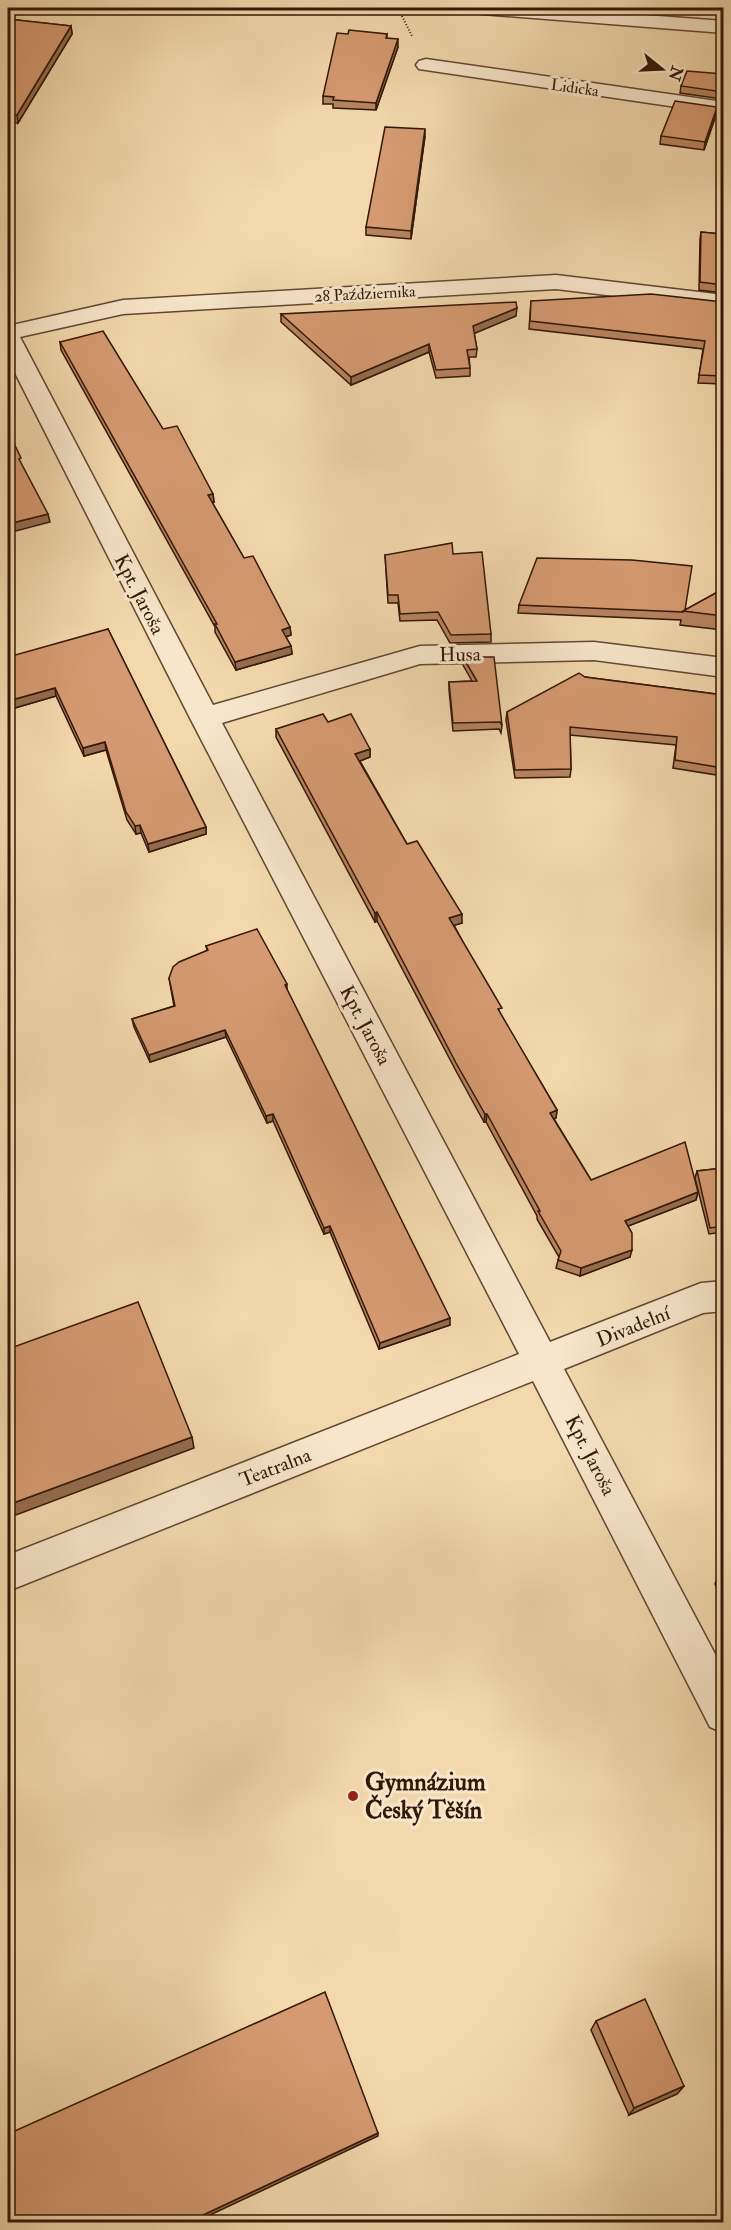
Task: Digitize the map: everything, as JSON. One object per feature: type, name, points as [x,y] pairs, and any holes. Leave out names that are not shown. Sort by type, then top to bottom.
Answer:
[{"type":"street","points":[[482,8],[723,27]]},
{"type":"street","name":"Lidicka","points":[[426,65],[723,108]]},
{"type":"street","name":"28 Października","points":[[8,334],[123,306],[556,282],[723,302]]},
{"type":"street","name":"Kpt. Jaroša","points":[[8,334],[204,718],[543,1362],[723,1713]]},
{"type":"street","name":"Husa","points":[[204,718],[420,655],[594,651],[723,668]]},
{"type":"street","name":"Divadelní","points":[[543,1362],[702,1298],[723,1296]]},
{"type":"street","name":"Teatralna","points":[[8,1573],[543,1362]]},
{"type":"building","points":[[8,19],[71,26],[17,115],[8,114]]},
{"type":"building","points":[[349,30],[387,34],[386,38],[398,39],[376,103],[333,100],[334,97],[323,96],[337,33],[348,34]]},
{"type":"building","points":[[687,71],[723,74],[723,92],[681,86]]},
{"type":"building","points":[[675,101],[717,107],[705,142],[661,136]]},
{"type":"building","points":[[385,127],[425,129],[411,231],[366,227]]},
{"type":"building","points":[[723,222],[723,285],[700,282],[701,232],[722,234]]},
{"type":"building","points":[[651,294],[723,302],[723,376],[699,375],[705,341],[530,321],[531,301]]},
{"type":"building","points":[[516,302],[517,308],[473,326],[477,349],[467,350],[470,368],[436,370],[429,344],[351,377],[281,314]]},
{"type":"building","points":[[103,331],[163,429],[177,426],[213,494],[208,495],[244,558],[253,556],[290,627],[282,630],[291,646],[235,662],[215,624],[217,624],[60,342]]},
{"type":"building","points":[[8,431],[21,458],[19,459],[48,514],[8,524]]},
{"type":"building","points":[[452,543],[453,554],[482,552],[491,634],[451,635],[438,612],[400,614],[398,595],[388,595],[385,555]]},
{"type":"building","points":[[537,558],[632,560],[692,566],[685,610],[683,612],[519,605]]},
{"type":"building","points":[[723,589],[723,616],[683,611]]},
{"type":"building","points":[[108,629],[206,827],[148,844],[140,825],[135,826],[126,812],[105,742],[83,748],[55,688],[8,701],[8,657]]},
{"type":"building","points":[[463,657],[494,657],[502,725],[500,722],[453,723],[449,682],[477,681]]},
{"type":"building","points":[[579,673],[585,677],[723,695],[723,768],[675,760],[677,737],[570,727],[571,769],[515,770],[507,712]]},
{"type":"building","points":[[323,714],[328,722],[351,714],[370,749],[355,754],[407,844],[417,841],[462,914],[449,918],[502,1008],[498,1009],[557,1110],[550,1113],[591,1180],[685,1142],[698,1192],[625,1221],[632,1233],[632,1250],[581,1268],[558,1260],[561,1251],[538,1211],[540,1211],[456,1063],[377,912],[375,913],[276,729]]},
{"type":"building","points":[[257,929],[287,984],[285,985],[450,1318],[380,1343],[330,1226],[324,1228],[273,1114],[266,1116],[225,1030],[149,1055],[132,1019],[175,1006],[169,978],[173,967],[179,962],[208,950],[206,946]]},
{"type":"building","points":[[723,1168],[723,1226],[710,1228],[697,1171]]},
{"type":"building","points":[[138,1302],[192,1437],[8,1505],[8,1349]]},
{"type":"building","points":[[723,1578],[723,1591],[717,1579]]},
{"type":"building","points":[[325,1992],[378,2133],[186,2223],[8,2223],[8,2134]]},
{"type":"building","points":[[645,1999],[684,2086],[634,2108],[596,2021]]},
{"type":"place","name":"Gymnázium Český Těšín","points":[[353,1796]]}]
